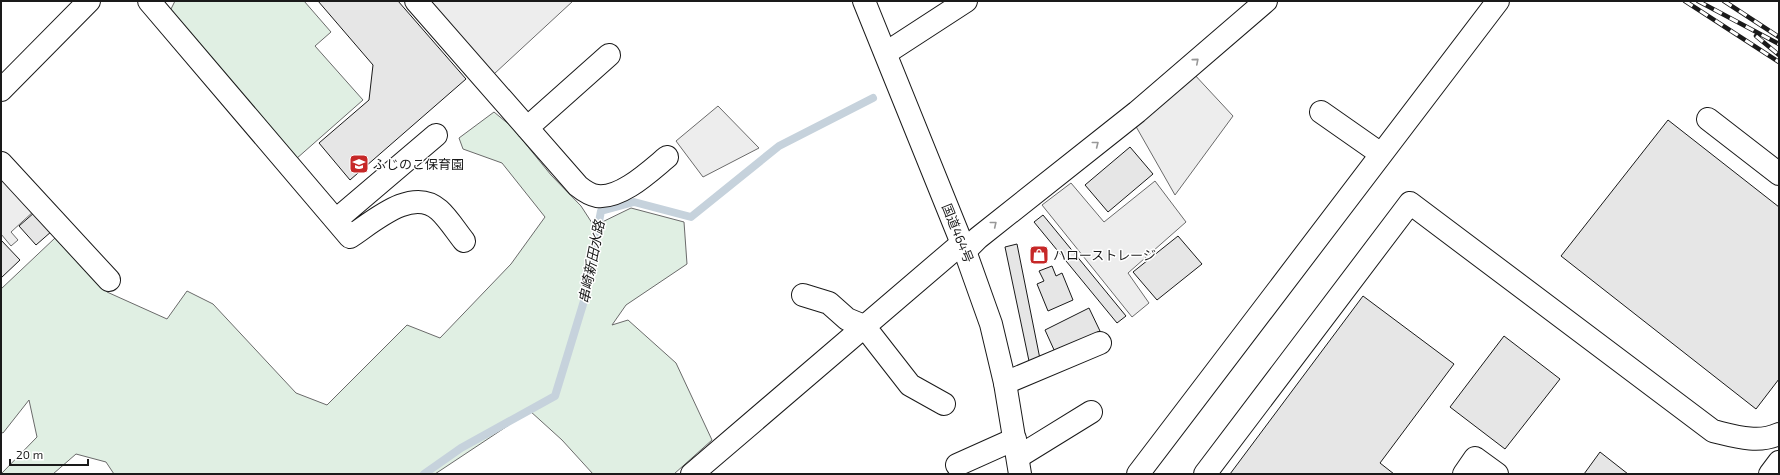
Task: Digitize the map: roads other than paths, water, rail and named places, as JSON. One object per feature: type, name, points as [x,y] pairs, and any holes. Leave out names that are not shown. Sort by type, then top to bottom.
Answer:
[{"type":"main road","points":[[1,90],[88,1]]},
{"type":"main road","points":[[149,1],[350,237],[400,205],[415,201],[429,203],[439,210],[464,241]]},
{"type":"main road","points":[[416,1],[565,172],[587,193],[598,196],[614,193],[634,184],[667,157]]},
{"type":"main road","name":"国道464号","points":[[864,1],[964,247],[991,324],[1005,383],[1017,456]]},
{"type":"main road","points":[[886,53],[966,1]]},
{"type":"main road","points":[[692,474],[864,326],[1137,112],[1266,1]]},
{"type":"main road","points":[[1138,474],[1498,1]]},
{"type":"main road","points":[[527,128],[609,55]]},
{"type":"main road","points":[[1321,112],[1381,154]]},
{"type":"main road","points":[[1708,119],[1779,174]]},
{"type":"main road","points":[[336,220],[436,135]]},
{"type":"main road","points":[[1,163],[109,280]]},
{"type":"main road","points":[[1205,474],[1410,203],[1713,431],[1745,439],[1773,437],[1779,434]]},
{"type":"main road","points":[[803,295],[829,303],[847,319],[864,326],[910,385],[944,404]]},
{"type":"main road","points":[[1005,383],[1100,343]]},
{"type":"main road","points":[[957,465],[1017,456],[1091,412]]},
{"type":"main road","points":[[1464,474],[1475,458],[1496,474]]},
{"type":"main road","points":[[1770,474],[1779,462]]},
{"type":"waterway","name":"串崎新田水路","points":[[424,474],[461,448],[555,396],[584,301],[601,211],[634,202],[691,217],[779,146],[873,98]]},
{"type":"railway","points":[[1685,1],[1779,62]]},
{"type":"railway","points":[[1698,1],[1779,44]]},
{"type":"railway","points":[[1724,1],[1779,37]]},
{"type":"railway","points":[[1756,36],[1779,55]]},
{"type":"place","name":"ふじのこ保育園","points":[[359,164]]},
{"type":"place","name":"ハローストレージ","points":[[1039,255]]}]
